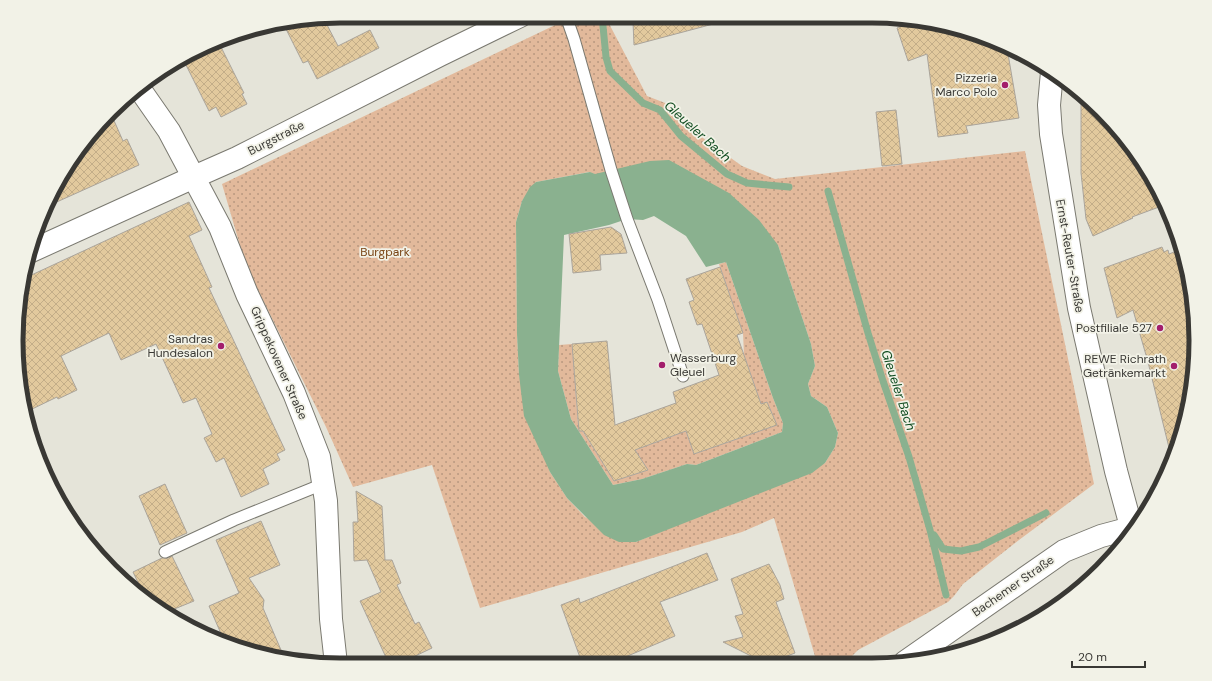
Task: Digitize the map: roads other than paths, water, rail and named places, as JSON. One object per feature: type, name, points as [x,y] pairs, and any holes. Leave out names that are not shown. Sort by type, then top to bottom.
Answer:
[{"type":"street","name":"Burgstraße","points":[[37,248],[237,158],[506,23]]},
{"type":"street","name":"Ernst-Reuter-Straße","points":[[1051,79],[1048,105],[1051,134],[1079,308],[1116,471],[1131,523]]},
{"type":"street","name":"Grippekovener Straße","points":[[142,93],[169,131],[220,227],[247,294],[294,393],[319,457],[326,502],[331,619],[335,658]]},
{"type":"street","name":"Bachemer Straße","points":[[928,653],[1064,551],[1101,536],[1126,530]]},
{"type":"lane","points":[[568,23],[611,170],[627,219],[658,300],[683,376]]},
{"type":"lane","points":[[165,552],[234,520],[323,484]]},
{"type":"waterway","name":"Gleueler Bach","points":[[603,23],[606,57],[610,71],[643,103],[660,110],[681,136],[727,174],[747,183],[789,187]]},
{"type":"waterway","name":"Gleueler Bach","points":[[828,191],[868,333],[909,457],[930,530],[946,595]]},
{"type":"waterway","points":[[934,535],[943,549],[961,551],[979,547],[1046,513]]},
{"type":"place","name":"Pizzeria Marco Polo","points":[[1005,85]]},
{"type":"place","name":"Postfiliale 527","points":[[1160,328]]},
{"type":"place","name":"Sandras Hundesalon","points":[[221,346]]},
{"type":"place","name":"Wasserburg Gleuel","points":[[662,365]]},
{"type":"place","name":"REWE Richrath Getränkemarkt","points":[[1174,366]]},
{"type":"park label","name":"Burgpark","points":[[385,252]]}]
